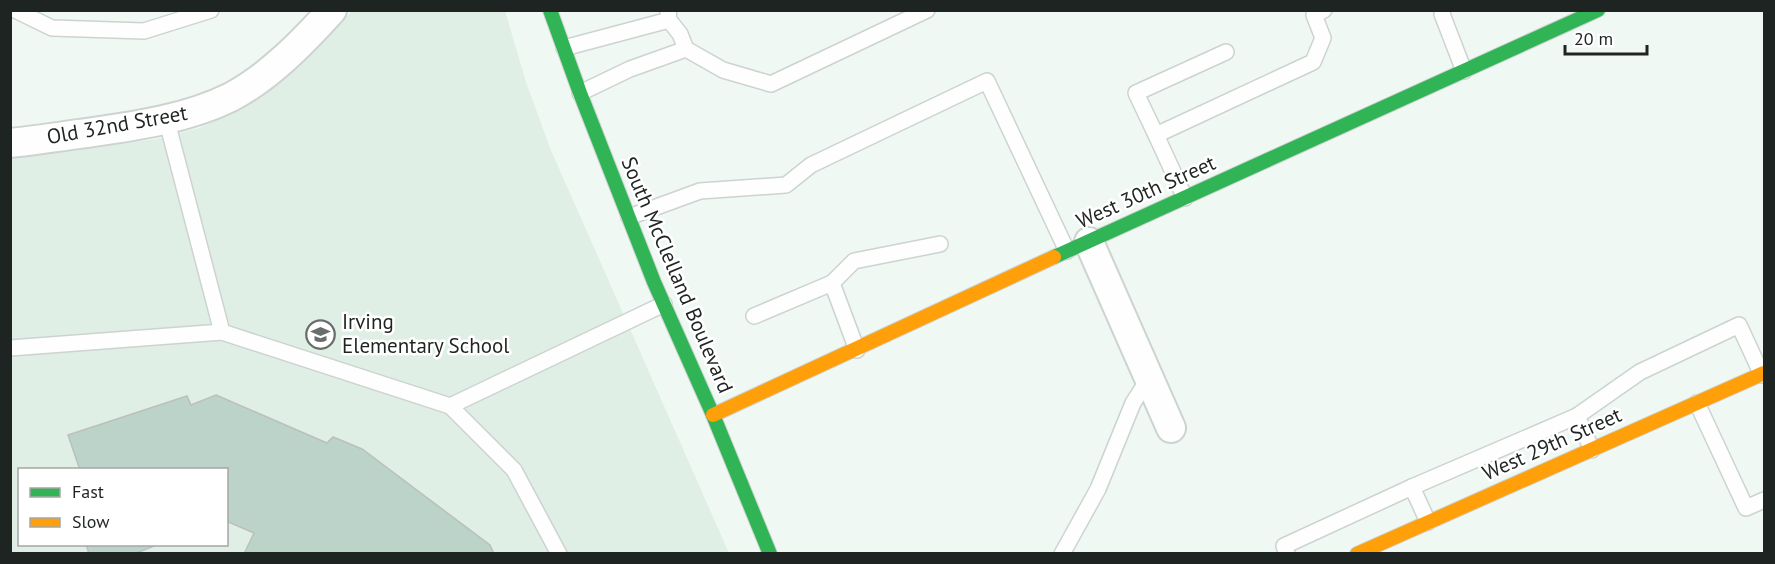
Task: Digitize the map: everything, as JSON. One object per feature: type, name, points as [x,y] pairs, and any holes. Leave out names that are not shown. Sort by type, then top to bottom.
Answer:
[{"type":"street","name":"Old 32nd Street","points":[[12,141],[122,128],[218,103],[259,80],[292,51],[332,10]]},
{"type":"street","name":"South McClelland Boulevard","points":[[550,10],[629,218],[770,554]]},
{"type":"street","name":"West 30th Street","points":[[713,415],[1598,10]]},
{"type":"street","points":[[1078,247],[1149,378],[1172,428]]},
{"type":"street","name":"West 29th Street","points":[[1357,554],[1763,374]]},
{"type":"lane","points":[[15,10],[52,28],[144,31],[211,10]]},
{"type":"lane","points":[[564,48],[669,15],[686,49],[723,70],[771,84],[927,10]]},
{"type":"lane","points":[[1156,135],[1313,62],[1323,38],[1314,15],[1324,10]]},
{"type":"lane","points":[[1443,10],[1442,14],[1464,71]]},
{"type":"lane","points":[[580,93],[630,69],[686,49]]},
{"type":"lane","points":[[1185,198],[1136,93],[1226,52]]},
{"type":"lane","points":[[629,218],[700,191],[786,185],[811,165],[987,81],[1078,247]]},
{"type":"lane","points":[[166,118],[222,332]]},
{"type":"lane","points":[[754,316],[832,283],[854,261],[940,244]]},
{"type":"lane","points":[[832,283],[857,350]]},
{"type":"lane","points":[[450,406],[664,304]]},
{"type":"lane","points":[[1287,554],[1284,546],[1412,487],[1577,416],[1640,372],[1739,325],[1763,374]]},
{"type":"lane","points":[[10,348],[222,332],[450,406],[514,470],[559,554]]},
{"type":"lane","points":[[1062,554],[1098,489],[1133,403],[1149,378]]},
{"type":"lane","points":[[1697,403],[1746,508],[1764,500]]},
{"type":"lane","points":[[1577,416],[1592,450]]},
{"type":"lane","points":[[1412,487],[1428,522]]},
{"type":"shaded area","name":"Irving Elementary School","points":[[352,11],[505,11],[526,82],[550,148],[729,553],[11,554],[11,155],[157,139],[199,128],[229,115],[256,99],[297,69]]},
{"type":"building","points":[[216,395],[327,443],[333,437],[362,449],[490,545],[494,554],[244,554],[254,533],[228,522],[228,468],[79,468],[68,435],[187,396],[191,405]]},
{"type":"building","points":[[87,546],[154,546],[134,554],[89,554]]},
{"type":"traffic: fast","points":[[550,10],[654,282],[713,415],[770,554]]},
{"type":"traffic: fast","points":[[1054,257],[1598,10]]},
{"type":"traffic: slow","points":[[713,415],[1054,257]]},
{"type":"traffic: slow","points":[[1357,554],[1764,373]]},
{"type":"place","name":"Irving Elementary School","points":[[321,334]]}]
